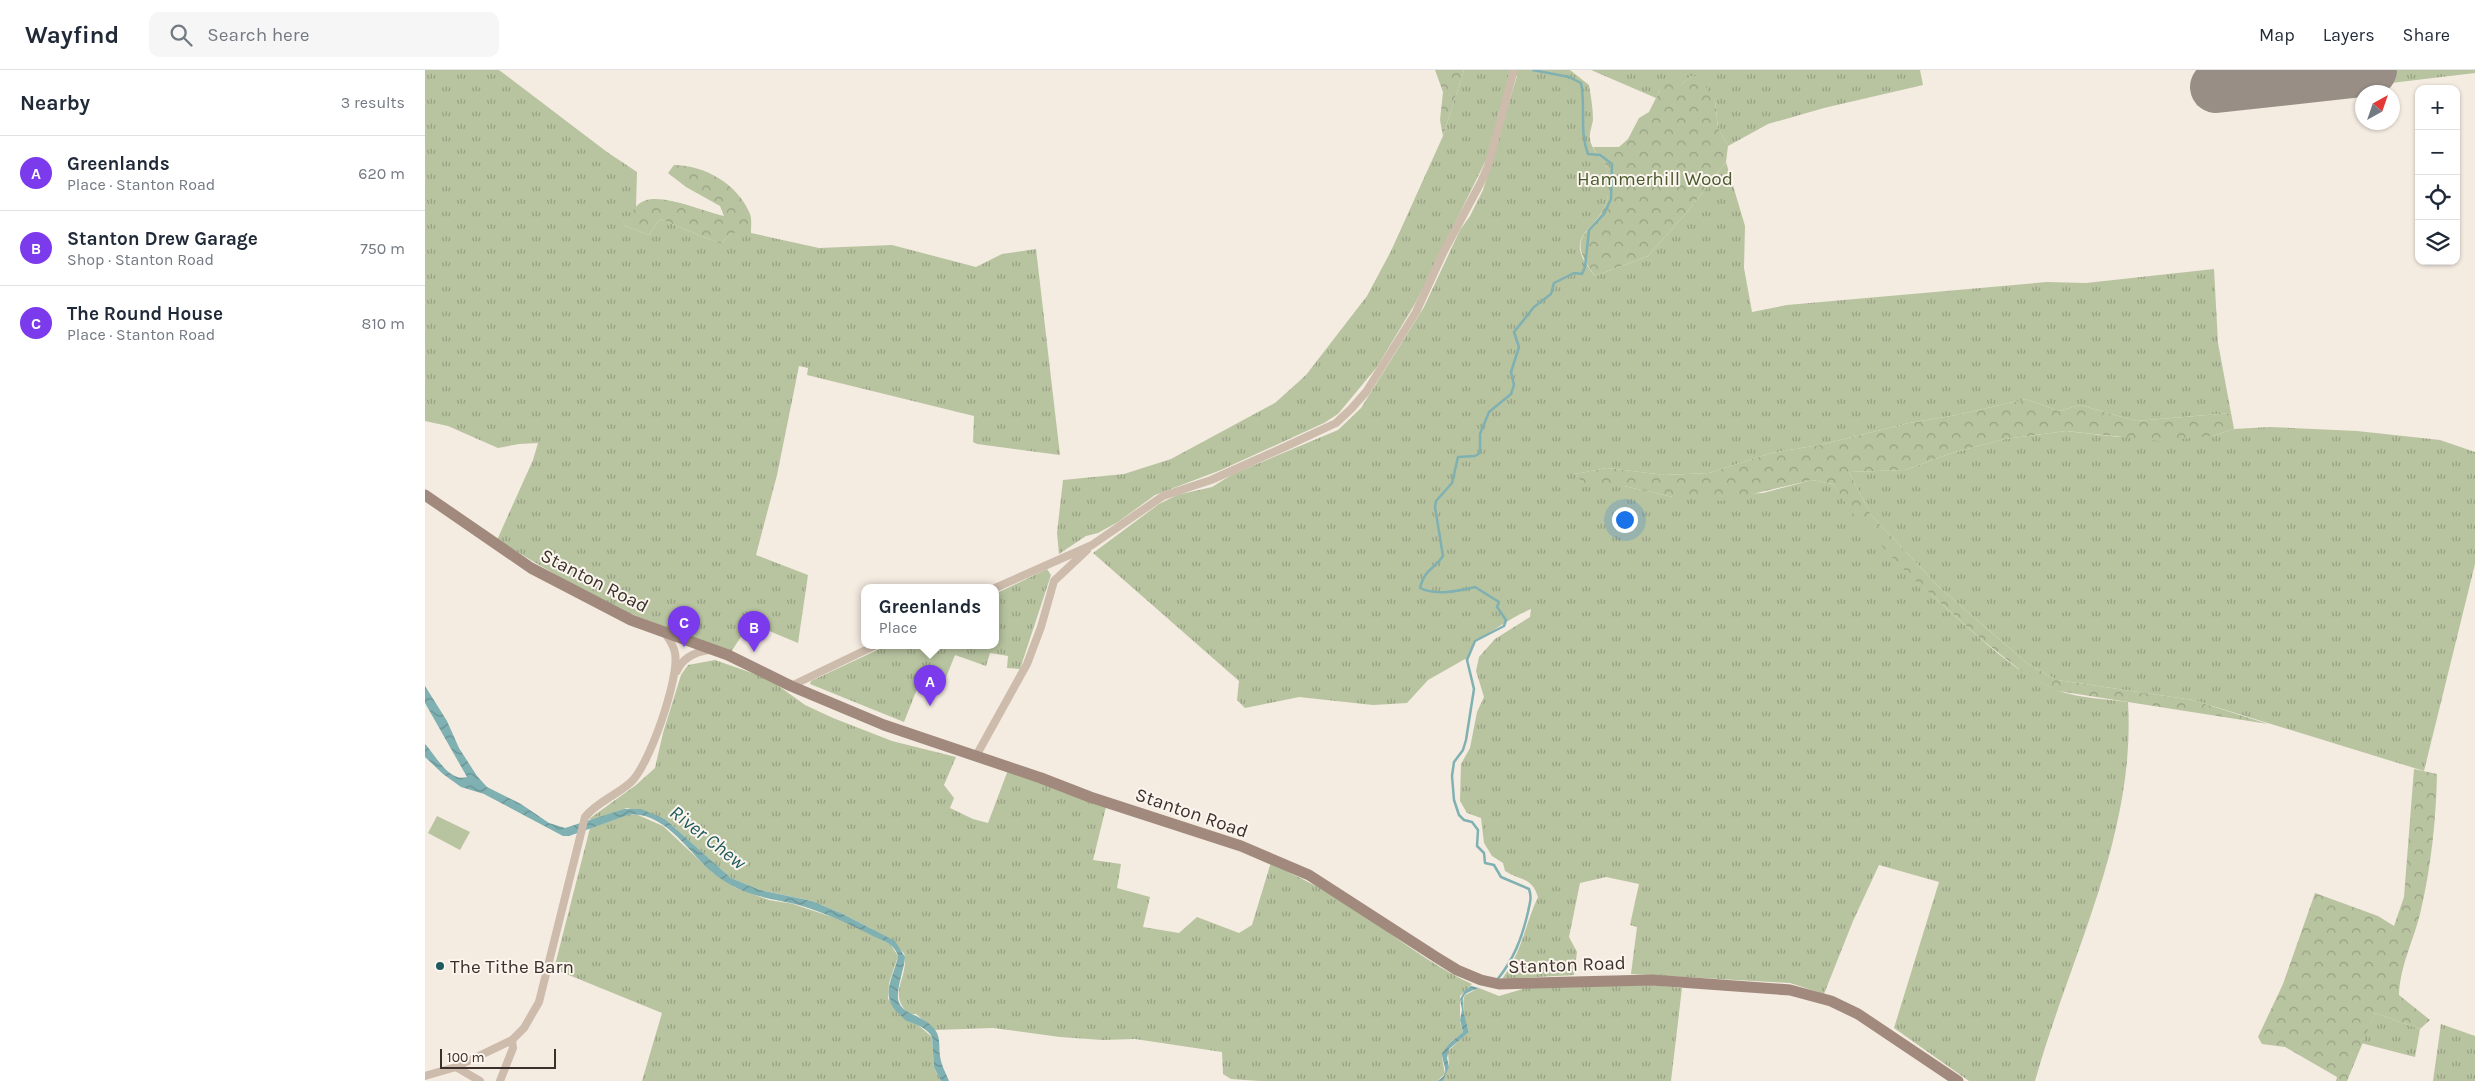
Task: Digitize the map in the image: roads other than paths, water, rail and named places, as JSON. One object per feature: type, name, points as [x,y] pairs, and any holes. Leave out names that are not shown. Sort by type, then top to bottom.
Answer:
[{"type":"main road","name":"Stanton Road","points":[[425,495],[531,568],[631,620],[712,649],[791,686],[884,725],[1089,797],[1206,833],[1309,875],[1457,970],[1481,980],[1507,984],[1652,980],[1790,990],[1831,1001],[1858,1014],[1959,1081]]},
{"type":"street","points":[[976,756],[1027,664],[1041,627],[1054,581],[1092,545],[1163,496],[1211,480],[1337,423],[1366,392],[1416,312],[1444,251],[1480,184],[1488,166],[1515,70]]},
{"type":"street","points":[[999,586],[1092,545]]},
{"type":"street","points":[[665,633],[676,654],[676,672]]},
{"type":"street","points":[[425,1076],[456,1067],[512,1040],[524,1028],[539,1002],[581,840],[585,817],[591,810],[631,782],[645,763],[680,663],[687,657],[712,649]]},
{"type":"street","points":[[791,686],[868,649]]},
{"type":"street","points":[[500,1081],[513,1048],[512,1040]]},
{"type":"street","points":[[456,1067],[480,1081]]},
{"type":"water","points":[[425,686],[447,721],[459,748],[477,776],[487,787],[521,804],[549,823],[565,828],[624,809],[641,809],[665,819],[731,878],[760,890],[812,901],[843,914],[895,941],[905,957],[899,988],[898,999],[900,1005],[927,1022],[937,1033],[942,1066],[949,1081],[941,1081],[934,1067],[932,1037],[930,1034],[921,1027],[905,1020],[892,1006],[889,999],[889,986],[898,956],[894,948],[882,940],[824,913],[752,894],[733,886],[713,873],[675,835],[653,819],[641,815],[628,815],[569,836],[563,836],[484,794],[461,787],[443,774],[425,757],[425,744],[448,772],[460,778],[467,777],[425,703]]},
{"type":"water","points":[[1471,986],[1479,988],[1467,993],[1463,999],[1464,1014],[1469,1032],[1449,1049],[1447,1058],[1449,1067],[1443,1081],[1437,1081],[1442,1078],[1445,1072],[1442,1053],[1463,1032],[1460,1020],[1462,1010],[1460,999],[1465,990]]},
{"type":"waterway","points":[[1497,980],[1513,956],[1520,939],[1526,922],[1531,898],[1530,892],[1529,889],[1501,877],[1494,865],[1485,863],[1484,853],[1477,846],[1478,830],[1472,822],[1464,820],[1459,815],[1454,800],[1452,776],[1454,762],[1463,750],[1466,740],[1474,689],[1467,660],[1475,641],[1504,626],[1506,620],[1497,607],[1499,602],[1475,587],[1440,592],[1420,588],[1424,577],[1443,556],[1435,507],[1436,501],[1452,483],[1458,457],[1475,456],[1480,453],[1480,434],[1489,412],[1511,394],[1514,385],[1511,372],[1519,347],[1514,332],[1534,307],[1551,294],[1554,283],[1574,273],[1582,274],[1585,267],[1589,230],[1604,214],[1611,199],[1612,164],[1600,155],[1588,154],[1585,145],[1581,83],[1569,77],[1533,70]]},
{"type":"place","name":"The Round House","points":[[684,647]]},
{"type":"place","name":"Stanton Drew Garage","points":[[754,652]]},
{"type":"place","name":"Greenlands","points":[[930,706]]},
{"type":"place","name":"The Tithe Barn","points":[[440,966]]},
{"type":"park label","name":"Hammerhill Wood","points":[[1655,178]]},
{"type":"water label","name":"River Chew","points":[[708,837]]}]
